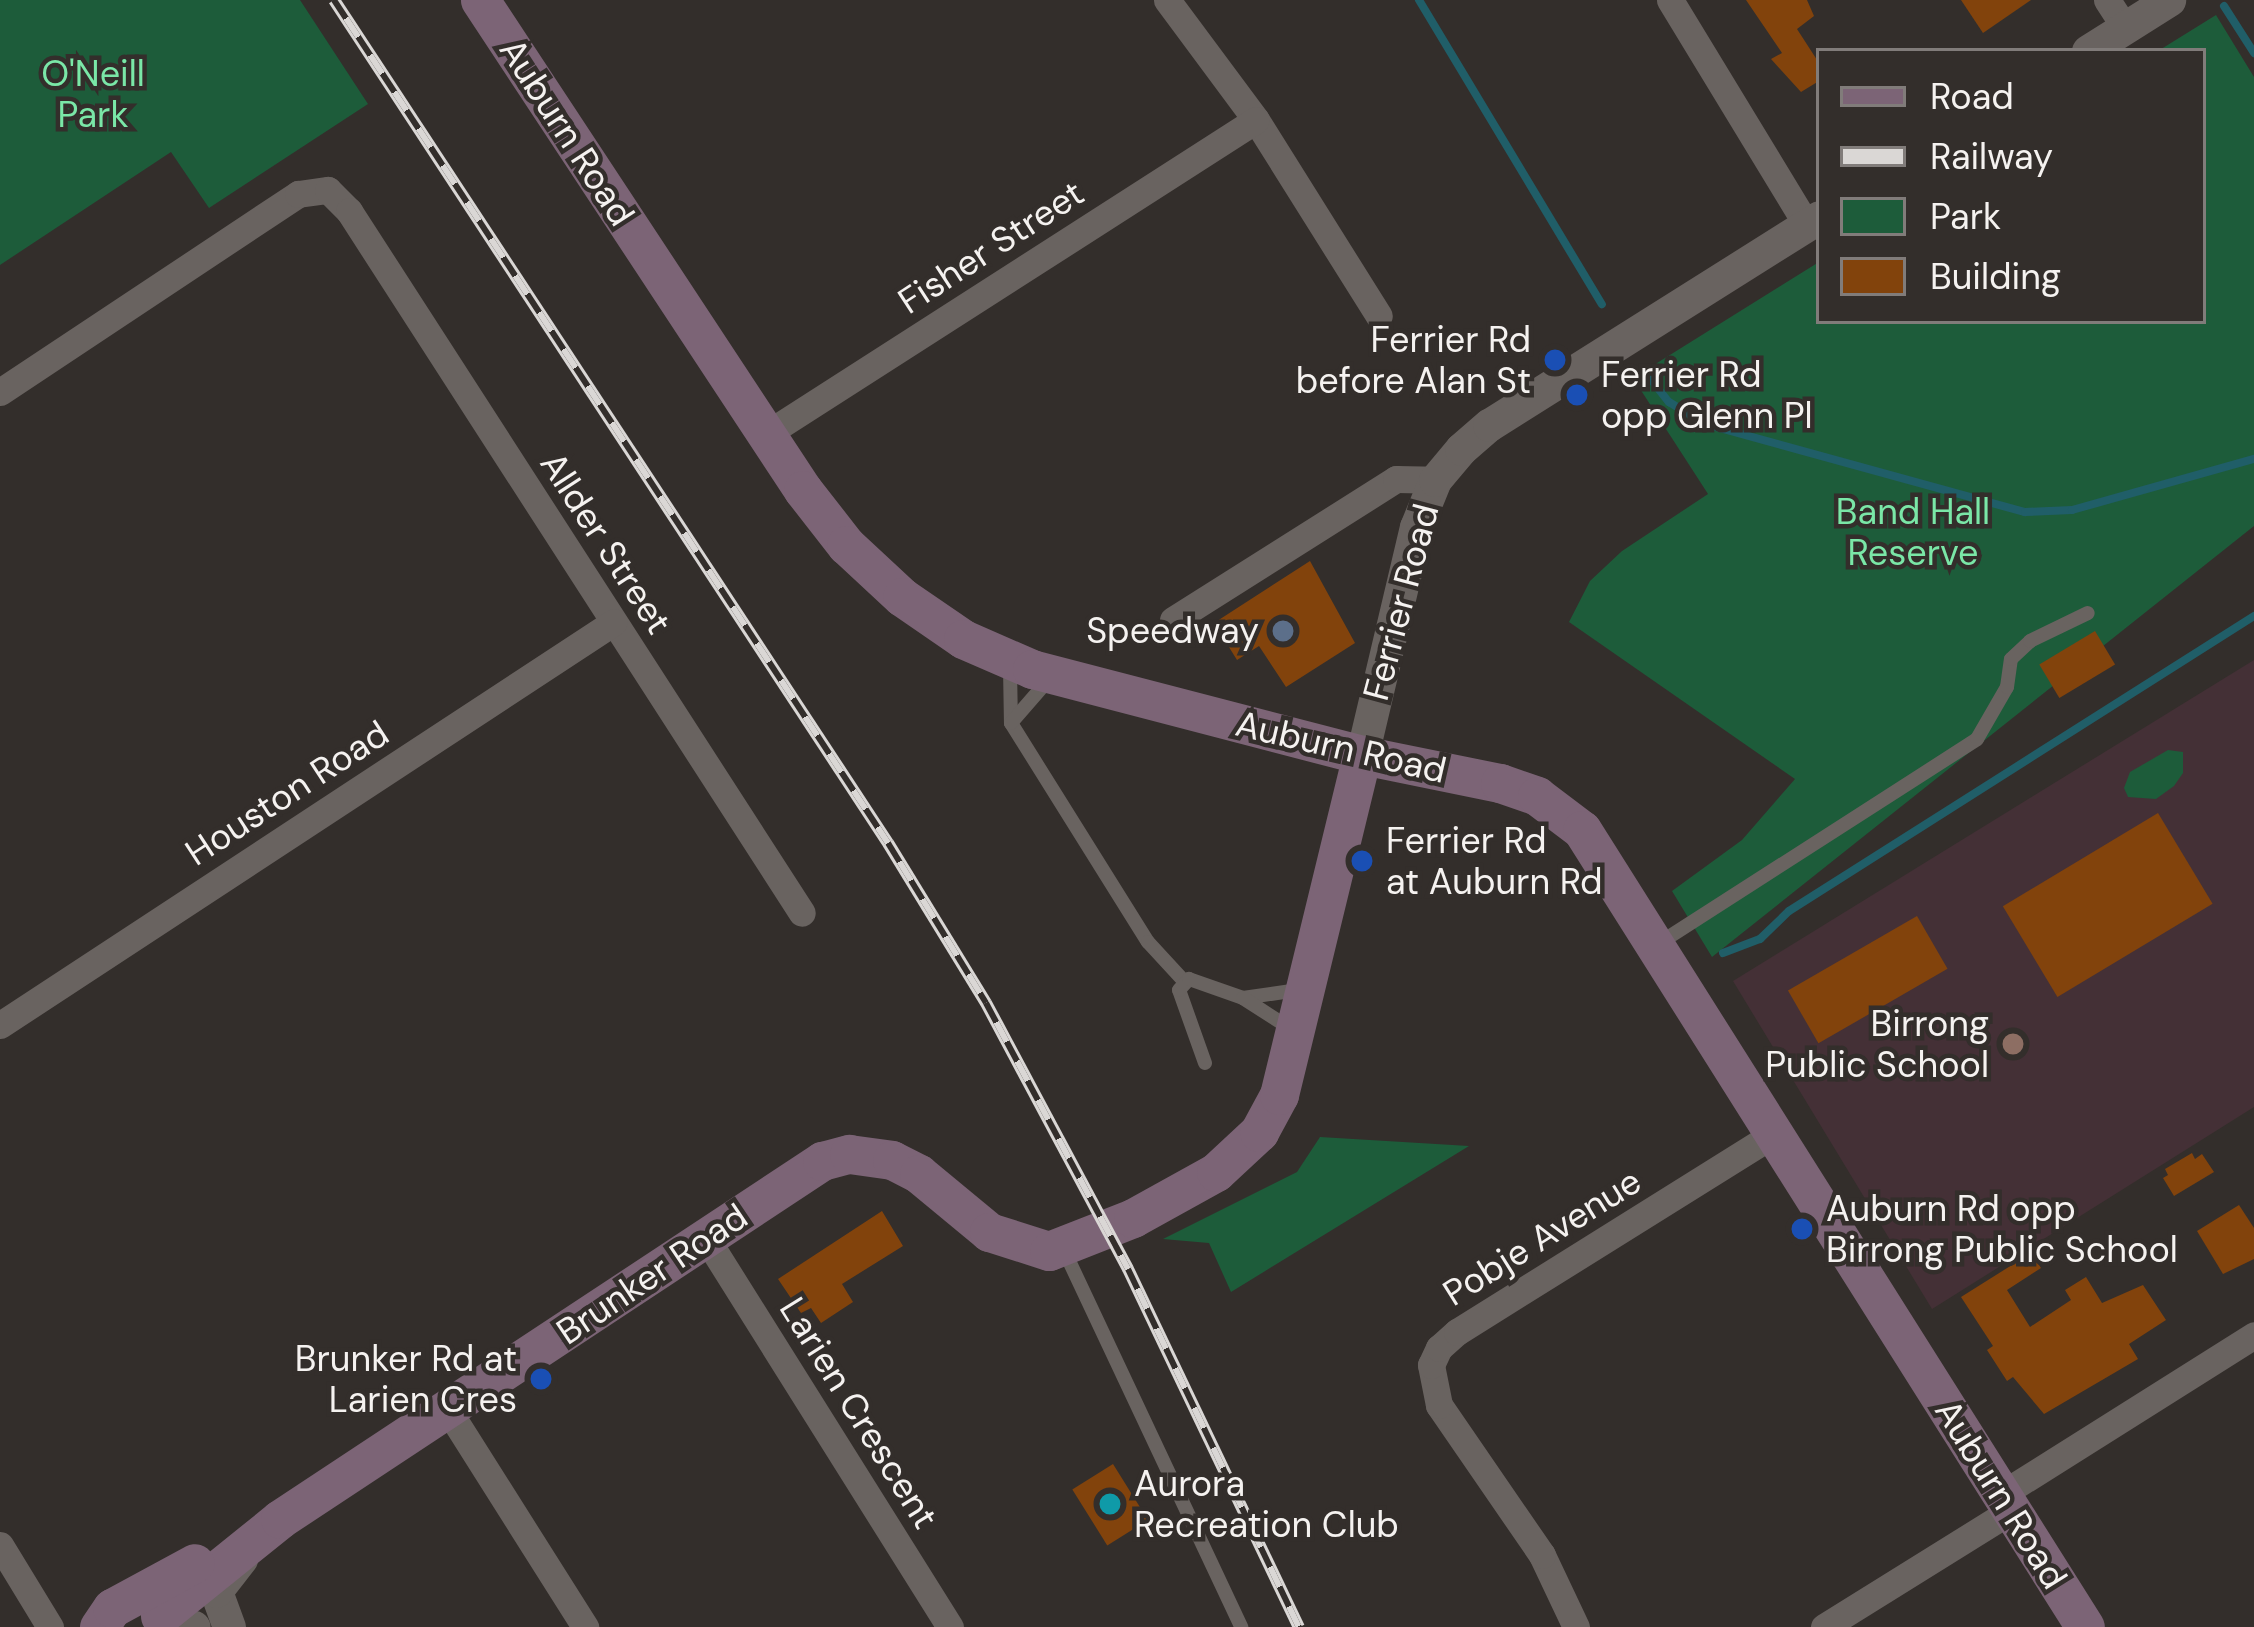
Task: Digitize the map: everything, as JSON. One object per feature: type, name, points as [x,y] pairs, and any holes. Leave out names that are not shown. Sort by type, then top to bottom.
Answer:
[{"type":"main road","name":"Auburn Road","points":[[480,0],[765,435],[870,569],[932,618],[1010,662],[1362,755],[1500,783],[1561,811],[1602,855],[2085,1627]]},
{"type":"main road","name":"Ferrier Road","points":[[1049,1249],[1179,1195],[1232,1161],[1269,1117],[1295,1032],[1362,755]]},
{"type":"main road","name":"Brunker Road","points":[[107,1618],[280,1519],[822,1161],[863,1154],[919,1174],[989,1232],[1049,1249]]},
{"type":"main road","name":"Brunker Road","points":[[170,1623],[280,1519]]},
{"type":"main road","points":[[107,1618],[142,1603],[170,1623]]},
{"type":"street","points":[[1167,0],[1256,120],[1379,316]]},
{"type":"street","points":[[1670,0],[1813,221]]},
{"type":"street","points":[[2090,48],[2116,14],[2169,0]]},
{"type":"street","name":"Fisher Street","points":[[765,435],[1256,120]]},
{"type":"street","name":"Allder Street","points":[[0,392],[298,194],[328,190],[349,211],[802,913]]},
{"type":"street","name":"Ferrier Road","points":[[1362,755],[1416,527],[1435,480],[1489,425],[1813,221]]},
{"type":"street","points":[[1173,620],[1396,479],[1435,480]]},
{"type":"street","name":"Houston Road","points":[[0,1025],[614,622]]},
{"type":"street","name":"Pobje Avenue","points":[[1576,1627],[1541,1555],[1439,1405],[1431,1365],[1439,1348],[1457,1332],[1775,1133]]},
{"type":"street","name":"Larien Crescent","points":[[706,1238],[950,1627]]},
{"type":"street","points":[[1824,1627],[2254,1335]]},
{"type":"street","points":[[448,1410],[585,1627]]},
{"type":"street","points":[[230,1627],[216,1601],[219,1583],[280,1519]]},
{"type":"street","points":[[0,1545],[44,1619],[107,1618]]},
{"type":"lane","points":[[1658,944],[1977,739],[2007,687],[2012,659],[2030,641],[2088,613]]},
{"type":"lane","points":[[1010,662],[1011,723],[1148,942],[1184,981],[1243,998],[1295,1032]]},
{"type":"lane","points":[[1011,723],[1053,675]]},
{"type":"lane","points":[[1184,981],[1179,990],[1205,1063]]},
{"type":"lane","points":[[1243,998],[1306,989]]},
{"type":"lane","points":[[1049,1249],[1241,1627]]},
{"type":"shaded area","name":"Birrong Public School","points":[[2254,660],[2254,1107],[1932,1309],[1733,981]]},
{"type":"green space","name":"O'Neill Park","points":[[0,0],[300,0],[368,104],[209,208],[171,152],[0,265]]},
{"type":"green space","name":"Band Hall Reserve","points":[[2216,15],[2254,77],[2254,526],[1712,957],[1672,891],[1742,840],[1795,779],[1569,622],[1590,581],[1622,551],[1708,494],[1633,378],[1816,264],[1816,324],[2206,324],[2206,48],[2163,48]]},
{"type":"green space","points":[[2168,750],[2183,752],[2183,773],[2174,786],[2156,799],[2128,797],[2124,788],[2130,772]]},
{"type":"green space","points":[[1320,1137],[1469,1146],[1231,1292],[1209,1243],[1163,1239],[1297,1172]]},
{"type":"building","points":[[1746,0],[1807,0],[1814,16],[1797,29],[1816,58],[1816,83],[1801,92],[1771,59],[1782,53]]},
{"type":"building","points":[[1961,0],[2031,0],[1983,33]]},
{"type":"building","name":"Speedway","points":[[1310,561],[1355,643],[1286,687],[1259,646],[1237,660],[1214,623]]},
{"type":"building","points":[[2095,631],[2115,664],[2059,698],[2039,664]]},
{"type":"building","points":[[2158,813],[2213,904],[2057,997],[2003,906]]},
{"type":"building","points":[[1917,916],[1948,969],[1818,1043],[1788,990]]},
{"type":"building","points":[[2192,1153],[2195,1159],[2202,1154],[2214,1172],[2174,1196],[2163,1178],[2168,1175],[2165,1169]]},
{"type":"building","points":[[2239,1205],[2254,1228],[2254,1259],[2223,1274],[2197,1231]]},
{"type":"building","points":[[882,1211],[903,1246],[842,1284],[853,1302],[821,1323],[811,1308],[801,1313],[778,1279]]},
{"type":"building","points":[[2031,1253],[2041,1268],[2007,1290],[2030,1327],[2071,1300],[2065,1290],[2086,1277],[2102,1303],[2143,1285],[2166,1320],[2129,1344],[2138,1359],[2044,1414],[2013,1377],[2007,1381],[1987,1350],[1993,1346],[1961,1297]]},
{"type":"building","name":"Aurora Recreation Club","points":[[1113,1464],[1148,1520],[1107,1545],[1072,1489]]},
{"type":"waterway","points":[[1419,0],[1602,304]]},
{"type":"waterway","points":[[2224,6],[2254,53]]},
{"type":"waterway","points":[[1646,373],[1669,402],[1705,424],[2025,512],[2072,510],[2254,459]]},
{"type":"waterway","points":[[1723,953],[1760,939],[1789,911],[2254,616]]},
{"type":"railway","points":[[334,0],[888,843],[986,1003],[1128,1269],[1299,1627]]},
{"type":"place","name":"Ferrier Rd before Alan St","points":[[1555,360]]},
{"type":"place","name":"Ferrier Rd opp Glenn Pl","points":[[1577,395]]},
{"type":"place","name":"Speedway","points":[[1283,631]]},
{"type":"place","name":"Ferrier Rd at Auburn Rd","points":[[1362,861]]},
{"type":"place","name":"Birrong Public School","points":[[2013,1044]]},
{"type":"place","name":"Auburn Rd opp Birrong Public School","points":[[1802,1229]]},
{"type":"place","name":"Brunker Rd at Larien Cres","points":[[541,1379]]},
{"type":"place","name":"Aurora Recreation Club","points":[[1110,1504]]}]
